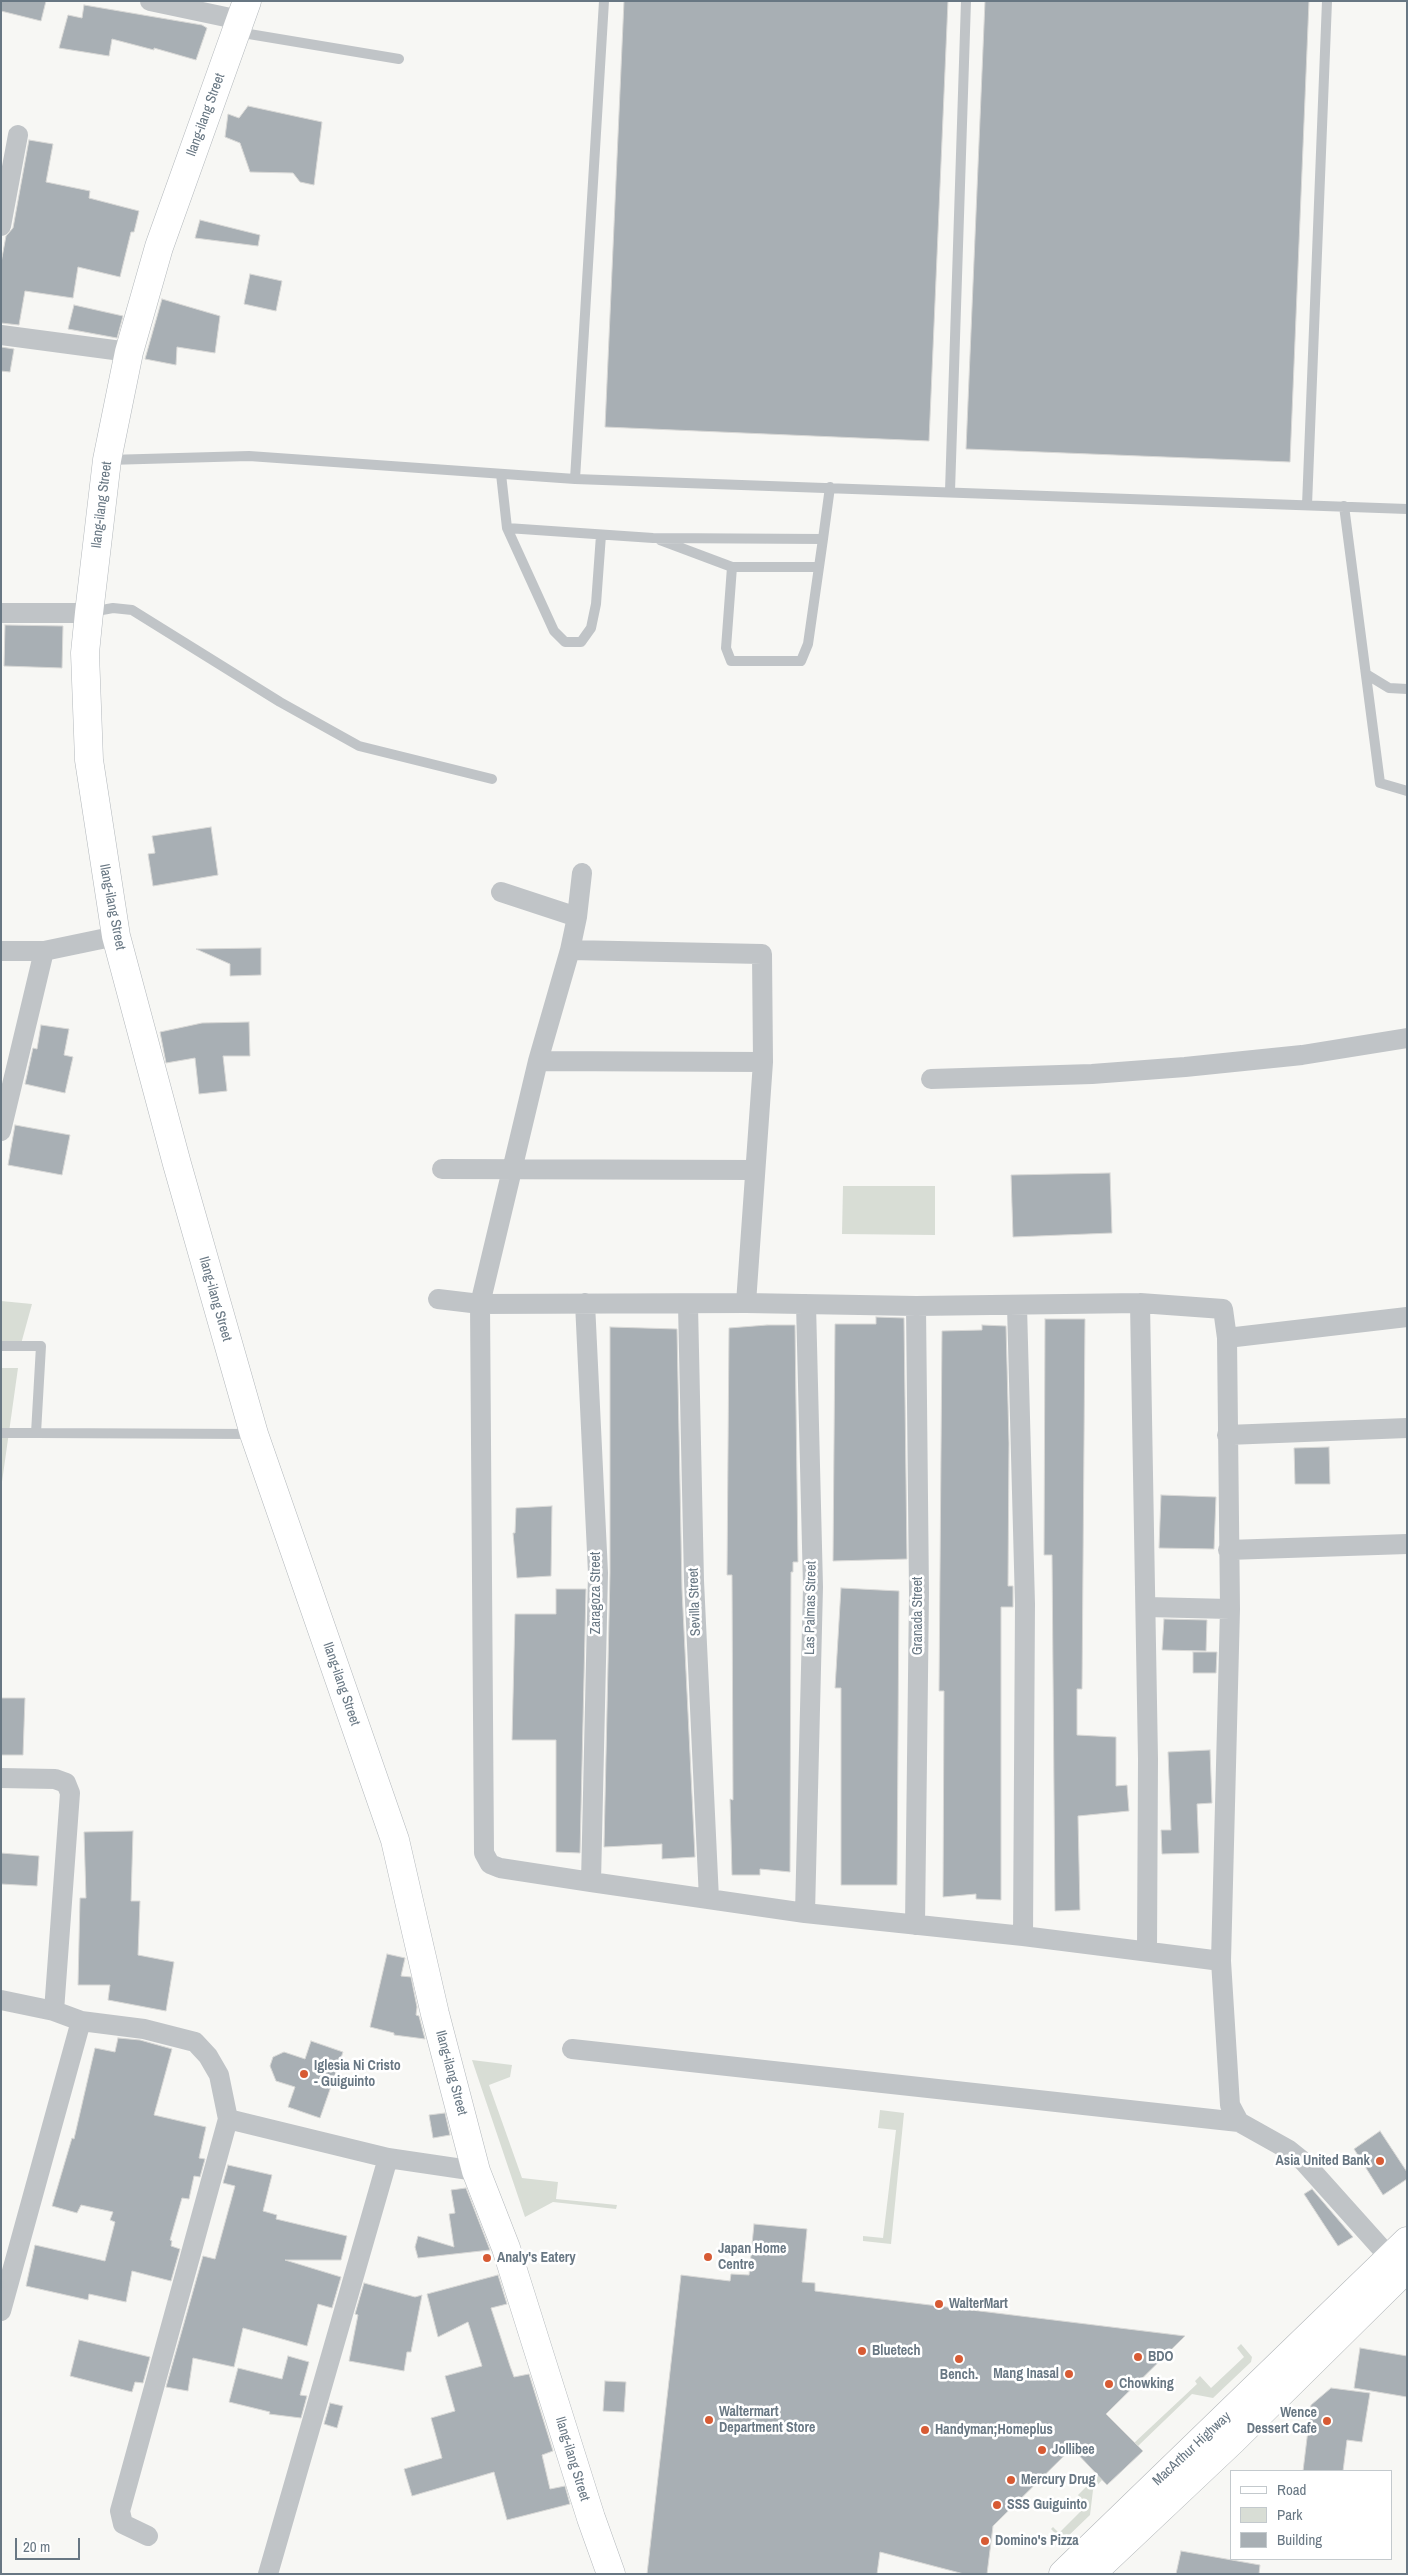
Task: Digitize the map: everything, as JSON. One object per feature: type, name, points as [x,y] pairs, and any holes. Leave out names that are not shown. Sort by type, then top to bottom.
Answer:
[{"type":"main road","name":"Ilang-ilang Street","points":[[241,18],[159,247],[129,352],[107,460],[85,653],[89,760],[116,936],[177,1164],[254,1434],[395,1840],[435,2014],[476,2170],[506,2248],[590,2518],[611,2574]]},
{"type":"main road","name":"MacArthur Highway","points":[[1063,2574],[1356,2288],[1401,2260]]},
{"type":"main road","name":"MacArthur Highway","points":[[1091,2574],[1233,2440],[1401,2260]]},
{"type":"street","points":[[150,1],[241,18]]},
{"type":"street","points":[[1,226],[6,166],[18,135]]},
{"type":"street","points":[[1,335],[129,352]]},
{"type":"street","points":[[1,613],[89,613]]},
{"type":"street","points":[[582,873],[577,917],[570,950],[538,1061],[480,1304],[484,1853],[490,1864],[500,1868],[805,1913],[1023,1936],[1221,1961]]},
{"type":"street","points":[[501,892],[577,917]]},
{"type":"street","points":[[1,951],[44,951],[116,936]]},
{"type":"street","points":[[570,950],[762,954],[763,1062],[746,1303]]},
{"type":"street","points":[[1,1131],[44,951]]},
{"type":"street","points":[[931,1079],[1092,1074],[1185,1066],[1302,1054],[1407,1038]]},
{"type":"street","points":[[538,1061],[763,1062]]},
{"type":"street","points":[[442,1169],[754,1170]]},
{"type":"street","points":[[438,1299],[480,1304],[746,1303],[1017,1306],[1140,1303],[1223,1309],[1228,1338],[1228,1550],[1230,1609],[1221,1961],[1230,2106],[1239,2122]]},
{"type":"street","name":"Zaragoza Street","points":[[585,1303],[598,1573],[591,1882]]},
{"type":"street","points":[[1140,1303],[1146,1607],[1147,1951]]},
{"type":"street","name":"Sevilla Street","points":[[688,1304],[694,1581],[709,1899]]},
{"type":"street","name":"Las Palmas Street","points":[[805,1913],[813,1587],[806,1304]]},
{"type":"street","name":"Granada Street","points":[[915,1925],[919,1593],[916,1306]]},
{"type":"street","points":[[1017,1306],[1025,1604],[1023,1936]]},
{"type":"street","points":[[1228,1338],[1407,1317]]},
{"type":"street","points":[[1228,1435],[1407,1428]]},
{"type":"street","points":[[1228,1550],[1407,1544]]},
{"type":"street","points":[[1146,1607],[1230,1609]]},
{"type":"street","points":[[1,1778],[56,1779],[66,1783],[70,1793],[54,2011]]},
{"type":"street","points":[[1,2000],[54,2011],[81,2021],[144,2029],[195,2042],[219,2075],[228,2118],[120,2511],[123,2524],[148,2536]]},
{"type":"street","points":[[1,2311],[81,2021]]},
{"type":"street","points":[[572,2049],[1239,2122],[1289,2150],[1304,2162],[1401,2260]]},
{"type":"street","points":[[228,2118],[388,2158],[476,2170]]},
{"type":"street","points":[[268,2574],[388,2158]]},
{"type":"lane","points":[[575,479],[604,1]]},
{"type":"lane","points":[[950,491],[966,1]]},
{"type":"lane","points":[[1307,505],[1327,1]]},
{"type":"lane","points":[[241,18],[399,60]]},
{"type":"lane","points":[[107,460],[249,456],[575,479],[950,491],[1407,509]]},
{"type":"lane","points":[[501,474],[508,528],[554,631],[565,642],[582,642],[591,628],[596,604],[601,535]]},
{"type":"lane","points":[[732,567],[726,648],[731,660],[801,661],[808,644],[830,487]]},
{"type":"lane","points":[[1344,506],[1380,782],[1407,791]]},
{"type":"lane","points":[[508,528],[653,538],[823,539]]},
{"type":"lane","points":[[653,538],[732,567],[819,567]]},
{"type":"lane","points":[[89,613],[113,608],[132,610],[280,702],[359,746],[492,779]]},
{"type":"lane","points":[[1366,674],[1389,688],[1407,689]]},
{"type":"lane","points":[[1,1346],[41,1346],[36,1433]]},
{"type":"lane","points":[[1,1433],[254,1434]]},
{"type":"green space","points":[[843,1186],[935,1186],[935,1235],[842,1234]]},
{"type":"green space","points":[[1,1301],[32,1304],[21,1344],[1,1343]]},
{"type":"green space","points":[[1,1368],[18,1368],[1,1489]]},
{"type":"green space","points":[[472,2060],[512,2065],[510,2077],[489,2085],[522,2178],[558,2182],[556,2199],[617,2205],[616,2209],[553,2202],[525,2217]]},
{"type":"green space","points":[[880,2110],[904,2113],[891,2244],[863,2241],[863,2236],[883,2238],[896,2130],[878,2128]]},
{"type":"green space","points":[[1241,2344],[1252,2357],[1251,2362],[1213,2398],[1192,2394],[1138,2446],[1134,2443],[1197,2384],[1195,2381],[1200,2376],[1211,2388],[1244,2357],[1237,2348]]},
{"type":"green space","points":[[1098,2475],[1102,2480],[1093,2490],[1090,2515],[1063,2541],[1051,2529],[1053,2527],[1059,2533],[1087,2505],[1078,2495]]},
{"type":"building","points":[[1,1],[46,1],[41,21],[1,11]]},
{"type":"building","points":[[624,1],[948,1],[929,441],[605,427]]},
{"type":"building","points":[[985,1],[1309,1],[1290,462],[966,449]]},
{"type":"building","points":[[84,5],[202,25],[207,28],[196,60],[112,39],[109,56],[59,48],[68,15],[82,18]]},
{"type":"building","points":[[248,106],[322,122],[314,185],[300,182],[293,173],[250,172],[240,143],[225,137],[228,114],[239,118]]},
{"type":"building","points":[[29,140],[53,144],[46,182],[90,191],[89,198],[139,211],[134,232],[131,232],[120,277],[78,267],[73,298],[25,291],[19,325],[1,323],[1,263],[6,236],[13,228]]},
{"type":"building","points":[[200,220],[260,235],[258,246],[195,238]]},
{"type":"building","points":[[250,274],[282,281],[276,311],[244,304]]},
{"type":"building","points":[[162,299],[220,316],[215,353],[177,347],[176,365],[145,359]]},
{"type":"building","points":[[74,305],[123,316],[117,338],[68,329]]},
{"type":"building","points":[[1,347],[14,349],[10,372],[1,371]]},
{"type":"building","points":[[5,625],[63,626],[62,668],[4,666]]},
{"type":"building","points":[[211,827],[218,875],[153,886],[148,854],[155,853],[152,836]]},
{"type":"building","points":[[261,948],[261,975],[230,976],[230,964],[196,949]]},
{"type":"building","points":[[249,1022],[250,1056],[223,1056],[227,1091],[199,1094],[195,1058],[166,1063],[160,1032],[202,1023]]},
{"type":"building","points":[[41,1025],[69,1029],[64,1055],[73,1057],[65,1093],[25,1084],[33,1048],[37,1049]]},
{"type":"building","points":[[15,1125],[70,1135],[62,1175],[8,1165]]},
{"type":"building","points":[[1110,1173],[1112,1233],[1013,1237],[1011,1175]]},
{"type":"building","points":[[876,1317],[904,1318],[907,1559],[833,1561],[835,1324],[876,1324]]},
{"type":"building","points":[[1045,1319],[1085,1319],[1082,1689],[1077,1689],[1077,1735],[1116,1737],[1116,1786],[1127,1785],[1129,1811],[1078,1816],[1080,1910],[1055,1911],[1052,1555],[1044,1555]]},
{"type":"building","points":[[795,1325],[798,1562],[793,1562],[793,1572],[791,1572],[790,1872],[760,1869],[760,1875],[732,1875],[730,1799],[733,1800],[732,1575],[727,1575],[729,1328]]},
{"type":"building","points":[[982,1325],[1006,1326],[1009,1443],[1008,1586],[1013,1586],[1013,1607],[1001,1607],[1001,1900],[976,1899],[976,1894],[943,1897],[944,1691],[939,1691],[942,1331],[982,1330]]},
{"type":"building","points":[[610,1327],[677,1329],[682,1589],[695,1857],[662,1859],[662,1844],[604,1847],[610,1573]]},
{"type":"building","points":[[1329,1447],[1330,1484],[1295,1484],[1294,1448]]},
{"type":"building","points":[[1161,1495],[1216,1497],[1214,1549],[1159,1548]]},
{"type":"building","points":[[552,1506],[551,1576],[517,1578],[513,1533],[515,1533],[516,1508]]},
{"type":"building","points":[[841,1588],[899,1591],[897,1885],[841,1885],[841,1688],[835,1688]]},
{"type":"building","points":[[556,1589],[586,1589],[580,1853],[556,1852],[556,1740],[512,1740],[515,1614],[556,1614]]},
{"type":"building","points":[[1164,1619],[1207,1620],[1206,1651],[1162,1650]]},
{"type":"building","points":[[1193,1652],[1217,1652],[1216,1673],[1193,1673]]},
{"type":"building","points":[[1,1698],[25,1698],[23,1755],[1,1755]]},
{"type":"building","points":[[1210,1750],[1212,1803],[1197,1804],[1199,1853],[1162,1854],[1161,1830],[1171,1830],[1168,1752]]},
{"type":"building","points":[[133,1831],[131,1901],[140,1901],[138,1955],[174,1962],[166,2011],[108,2000],[110,1985],[78,1985],[80,1898],[86,1898],[84,1832]]},
{"type":"building","points":[[1,1853],[39,1856],[37,1886],[1,1884]]},
{"type":"building","points":[[387,1954],[405,1958],[401,1976],[411,1977],[417,2007],[416,2015],[419,2016],[425,2039],[394,2035],[394,2033],[370,2027]]},
{"type":"building","points":[[118,2038],[140,2040],[172,2049],[154,2115],[206,2127],[199,2158],[205,2159],[200,2177],[194,2176],[189,2199],[182,2198],[170,2240],[172,2241],[171,2246],[180,2249],[171,2281],[132,2271],[126,2302],[89,2294],[88,2300],[26,2286],[35,2245],[105,2261],[115,2222],[110,2220],[113,2212],[81,2205],[77,2213],[52,2206],[72,2138],[74,2139],[95,2048],[115,2052]]},
{"type":"building","name":"Iglesia Ni Cristo - Guiguinto","points":[[311,2041],[343,2052],[320,2118],[288,2107],[295,2087],[276,2081],[270,2066],[273,2057],[284,2052],[305,2059]]},
{"type":"building","points":[[445,2113],[450,2135],[433,2138],[429,2115]]},
{"type":"building","name":"Asia United Bank","points":[[1380,2131],[1407,2172],[1407,2179],[1383,2195],[1354,2149]]},
{"type":"building","points":[[228,2165],[272,2175],[263,2211],[277,2215],[276,2219],[347,2236],[341,2260],[285,2260],[341,2277],[332,2308],[318,2304],[307,2346],[243,2328],[234,2367],[193,2358],[188,2391],[166,2387],[203,2256],[215,2259],[235,2186],[223,2183]]},
{"type":"building","points":[[466,2188],[490,2250],[418,2258],[415,2247],[418,2236],[454,2247],[449,2214],[455,2213],[451,2190]]},
{"type":"building","points":[[1312,2189],[1353,2237],[1338,2246],[1304,2194]]},
{"type":"building","points":[[754,2224],[807,2229],[802,2282],[815,2283],[815,2291],[1185,2336],[1106,2414],[1143,2451],[1107,2485],[1072,2448],[993,2526],[987,2574],[964,2574],[880,2552],[877,2574],[647,2574],[681,2275],[730,2281],[731,2274],[749,2275]]},
{"type":"building","points":[[498,2275],[507,2304],[491,2308],[514,2377],[529,2374],[553,2451],[542,2455],[550,2489],[565,2486],[570,2504],[507,2520],[494,2472],[412,2496],[404,2469],[442,2458],[431,2418],[455,2411],[445,2376],[482,2366],[468,2322],[438,2337],[427,2294]]},
{"type":"building","points":[[364,2283],[415,2297],[422,2295],[411,2352],[407,2352],[404,2371],[349,2361],[358,2315],[355,2314]]},
{"type":"building","points":[[79,2340],[150,2357],[143,2383],[135,2382],[132,2392],[70,2376]]},
{"type":"building","points":[[1360,2348],[1407,2356],[1407,2397],[1354,2388]]},
{"type":"building","points":[[288,2356],[309,2362],[300,2395],[307,2396],[301,2418],[269,2414],[270,2412],[229,2402],[238,2368],[282,2379]]},
{"type":"building","points":[[605,2381],[626,2382],[624,2412],[603,2411]]},
{"type":"building","points":[[1331,2388],[1370,2393],[1362,2442],[1347,2440],[1343,2470],[1303,2470],[1311,2405]]},
{"type":"building","points":[[330,2403],[343,2406],[337,2428],[324,2424]]},
{"type":"building","points":[[1181,2551],[1260,2565],[1259,2574],[1176,2574]]},
{"type":"place","name":"Iglesia Ni Cristo - Guiguinto","points":[[304,2074]]},
{"type":"place","name":"Asia United Bank","points":[[1380,2161]]},
{"type":"place","name":"Japan Home Centre","points":[[708,2257]]},
{"type":"place","name":"Analy's Eatery","points":[[487,2258]]},
{"type":"place","name":"WalterMart","points":[[939,2304]]},
{"type":"place","name":"Bluetech","points":[[862,2351]]},
{"type":"place","name":"BDO","points":[[1138,2357]]},
{"type":"place","name":"Bench.","points":[[959,2359]]},
{"type":"place","name":"Mang Inasal","points":[[1069,2374]]},
{"type":"place","name":"Chowking","points":[[1109,2384]]},
{"type":"place","name":"Waltermart Department Store","points":[[709,2420]]},
{"type":"place","name":"Wence Dessert Cafe","points":[[1327,2421]]},
{"type":"place","name":"Handyman;Homeplus","points":[[925,2430]]},
{"type":"place","name":"Jollibee","points":[[1042,2450]]},
{"type":"place","name":"Mercury Drug","points":[[1011,2480]]},
{"type":"place","name":"SSS Guiguinto","points":[[997,2505]]},
{"type":"place","name":"Domino's Pizza","points":[[985,2541]]}]
